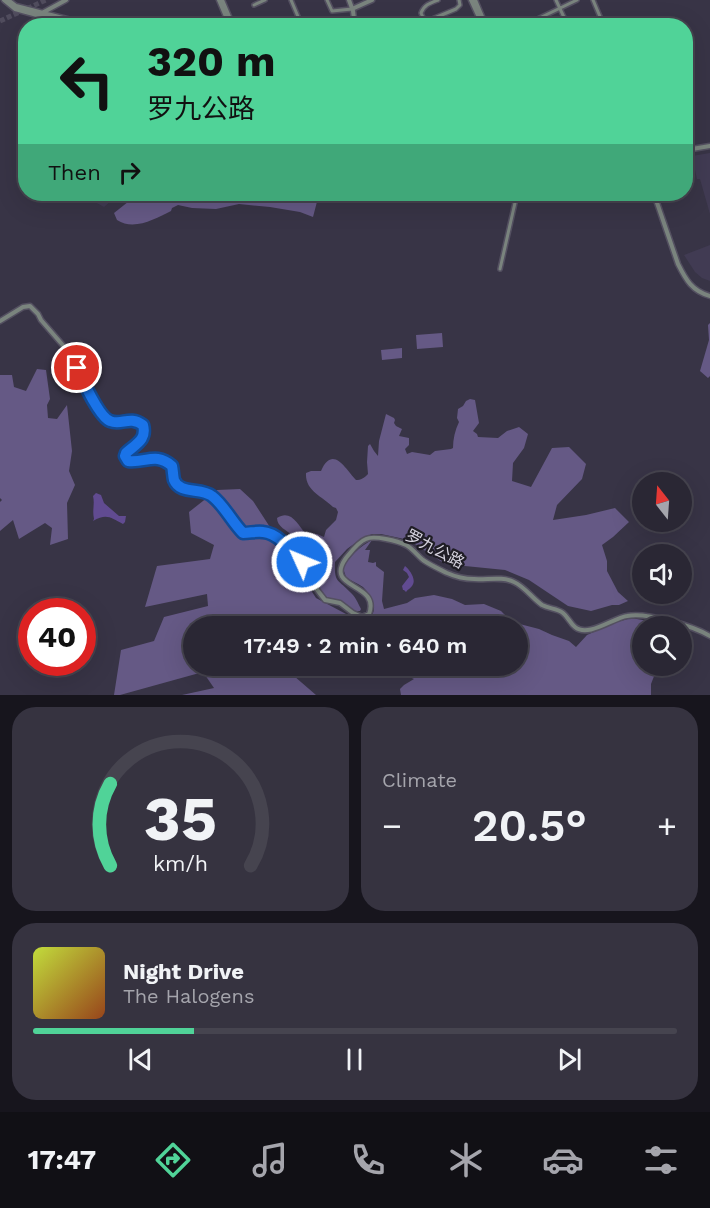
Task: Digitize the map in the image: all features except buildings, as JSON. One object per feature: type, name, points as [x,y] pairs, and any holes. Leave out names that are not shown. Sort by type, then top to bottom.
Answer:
[{"type":"street","points":[[6,0],[16,6],[53,18]]},
{"type":"street","points":[[41,14],[66,0]]},
{"type":"street","points":[[220,0],[228,18]]},
{"type":"street","points":[[254,6],[265,0]]},
{"type":"street","points":[[291,0],[299,18]]},
{"type":"street","points":[[327,0],[332,12],[352,9],[372,0]]},
{"type":"street","points":[[349,0],[354,18]]},
{"type":"street","points":[[423,18],[421,13],[425,5],[438,0]]},
{"type":"street","points":[[435,18],[456,9],[459,0]]},
{"type":"street","points":[[473,0],[481,18]]},
{"type":"street","points":[[556,0],[564,18]]},
{"type":"street","points":[[539,18],[577,0]]},
{"type":"street","points":[[593,0],[601,18]]},
{"type":"street","points":[[41,14],[59,18]]},
{"type":"street","points":[[693,149],[710,146]]},
{"type":"street","points":[[500,269],[515,201]]},
{"type":"street","points":[[656,201],[683,275],[691,286],[700,293],[710,296]]},
{"type":"street","name":"罗九公路","points":[[0,321],[23,307],[30,306],[68,350],[102,414],[109,421],[131,420],[143,425],[142,439],[126,453],[128,461],[158,458],[165,460],[172,466],[174,479],[179,487],[204,491],[213,496],[243,533],[271,534],[302,562],[311,582],[325,600],[340,603],[358,616],[369,614],[371,606],[362,590],[344,581],[340,572],[341,566],[361,542],[366,538],[376,537],[406,545],[427,562],[458,578],[512,580],[542,604],[562,612],[575,627],[580,629],[590,629],[625,616],[636,615],[690,627],[710,636]]},
{"type":"shaded area","points":[[710,153],[710,214],[700,179],[697,179],[693,156]]},
{"type":"shaded area","points":[[93,201],[111,201],[104,207]]},
{"type":"shaded area","points":[[129,201],[317,201],[313,217],[300,212],[239,204],[216,209],[178,205],[171,211],[137,224],[117,220],[114,213]]},
{"type":"shaded area","points":[[710,245],[710,281],[695,272],[684,255]]},
{"type":"shaded area","points":[[710,323],[710,376],[708,378],[700,371],[709,340],[708,325]]},
{"type":"shaded area","points":[[442,333],[443,347],[417,349],[416,335]]},
{"type":"shaded area","points":[[402,348],[402,358],[382,360],[381,350]]},
{"type":"shaded area","points":[[37,369],[46,370],[50,399],[47,405],[48,418],[57,419],[67,405],[72,451],[69,471],[75,485],[67,503],[68,539],[50,545],[52,528],[45,523],[19,539],[13,520],[0,531],[0,502],[2,500],[0,498],[0,375],[12,375],[14,387],[26,391]]},
{"type":"shaded area","points":[[470,399],[475,400],[479,423],[473,431],[478,437],[498,438],[507,431],[519,427],[528,434],[524,448],[513,463],[512,481],[531,487],[552,448],[569,447],[586,464],[582,479],[557,505],[553,520],[615,508],[629,522],[602,545],[607,561],[607,571],[618,592],[628,601],[591,611],[568,606],[529,580],[505,570],[445,564],[409,540],[381,534],[372,534],[362,538],[335,562],[336,577],[355,598],[360,611],[354,611],[339,601],[326,598],[313,582],[313,557],[309,557],[301,545],[298,534],[293,536],[277,521],[277,518],[286,515],[297,522],[305,533],[324,537],[326,530],[336,520],[338,512],[336,508],[311,489],[306,473],[321,471],[326,463],[335,459],[356,480],[364,478],[368,474],[368,446],[370,444],[378,456],[379,441],[386,414],[394,418],[396,426],[402,429],[399,436],[409,438],[409,445],[405,449],[407,454],[412,452],[430,455],[435,451],[451,449],[459,422],[458,409]]},
{"type":"shaded area","points":[[240,489],[253,501],[316,598],[350,616],[183,616],[183,676],[189,676],[114,695],[121,650],[154,641],[164,617],[208,606],[207,594],[145,607],[157,566],[210,559],[214,545],[191,533],[189,512],[217,490]]},
{"type":"shaded area","points":[[96,493],[101,495],[104,503],[119,516],[126,516],[123,524],[105,517],[93,521],[93,496]]},
{"type":"shaded area","points":[[372,540],[365,550],[370,550],[368,562],[376,562],[376,566],[384,572],[382,601],[384,609],[407,603],[415,598],[434,595],[465,605],[484,604],[501,611],[506,616],[370,616],[374,610],[370,595],[363,587],[346,577],[343,568],[355,552]]},
{"type":"shaded area","points":[[405,566],[414,581],[412,587],[406,592],[402,586],[409,577],[403,570]]},
{"type":"shaded area","points":[[631,618],[632,676],[654,676],[651,695],[401,695],[400,689],[414,679],[408,676],[528,676],[528,626],[569,641],[576,647],[587,635]]},
{"type":"shaded area","points":[[206,676],[294,676],[316,695],[182,695],[214,688]]},
{"type":"tunnel","points":[[0,21],[46,0]]},
{"type":"route","points":[[77,368],[102,414],[109,421],[131,420],[143,425],[142,439],[126,453],[128,461],[158,458],[165,460],[172,466],[174,479],[179,487],[204,491],[213,496],[243,533],[271,534],[302,562]]}]
